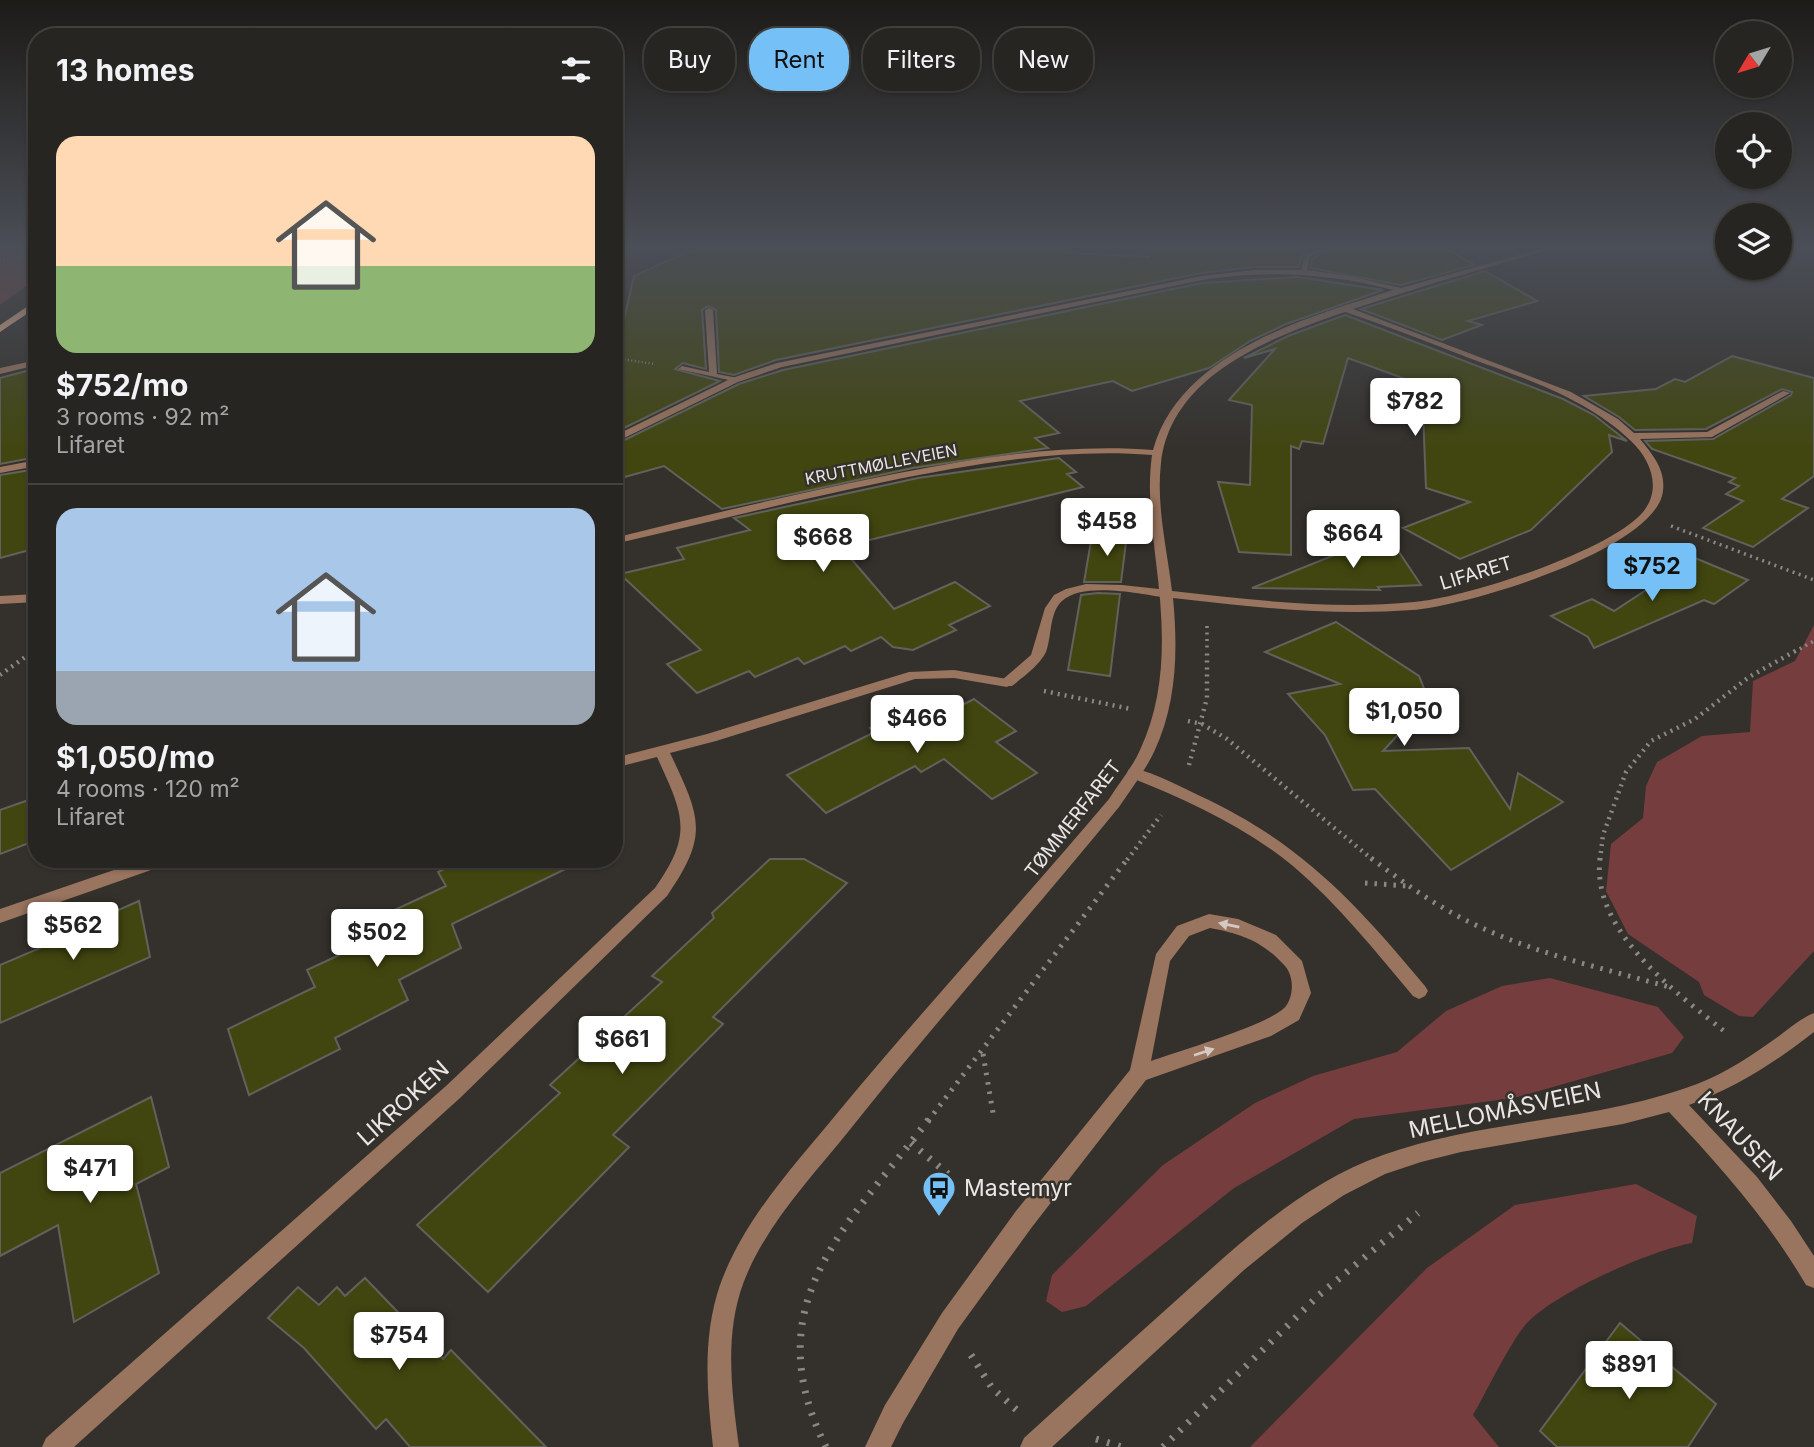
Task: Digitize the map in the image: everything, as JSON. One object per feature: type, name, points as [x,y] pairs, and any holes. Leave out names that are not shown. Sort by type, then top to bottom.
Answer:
[{"type":"main road","points":[[0,329],[21,315]]},
{"type":"street","points":[[709,315],[713,375]]},
{"type":"street","points":[[623,436],[735,380],[795,361],[1022,315]]},
{"type":"street","name":"TØMMERFARET","points":[[726,1447],[719,1391],[720,1332],[731,1286],[749,1246],[775,1207],[869,1089],[1040,894],[1114,803],[1147,751],[1160,715],[1171,664],[1168,594],[1157,527],[1155,495],[1158,453],[1174,415],[1209,374],[1267,339],[1331,315]]},
{"type":"street","points":[[1359,315],[1564,393],[1603,415],[1630,436],[1650,458],[1659,477],[1655,500],[1644,517]]},
{"type":"street","points":[[0,372],[28,364]]},
{"type":"street","points":[[682,369],[735,380]]},
{"type":"street","points":[[1630,436],[1709,435],[1786,393]]},
{"type":"street","name":"KRUTTMØLLEVEIEN","points":[[623,539],[801,496],[996,458],[1082,448],[1158,453]]},
{"type":"street","points":[[0,470],[28,465]]},
{"type":"street","name":"LIFARET","points":[[1007,682],[1035,662],[1041,652],[1051,607],[1062,595],[1091,587],[1337,606],[1435,604],[1516,581],[1612,539],[1644,517]]},
{"type":"street","points":[[0,600],[28,598]]},
{"type":"street","points":[[623,760],[662,751],[914,675],[954,674],[1007,682]]},
{"type":"street","name":"LIKROKEN","points":[[55,1447],[453,1092],[661,892],[686,855],[690,822],[687,803],[662,751]]},
{"type":"street","points":[[1134,773],[1235,819],[1278,846],[1346,906],[1419,991]]},
{"type":"street","points":[[0,916],[139,868]]},
{"type":"street","points":[[878,1447],[894,1414],[950,1321],[1024,1219],[1139,1073],[1162,959],[1183,931],[1209,921],[1238,926],[1270,940],[1296,966],[1302,993],[1292,1013],[1239,1040],[1139,1073]]},
{"type":"street","name":"MELLOMÅSVEIEN","points":[[1033,1447],[1259,1243],[1301,1209],[1341,1184],[1380,1166],[1462,1141],[1577,1122],[1672,1101],[1733,1075],[1814,1021]]},
{"type":"street","name":"KNAUSEN","points":[[1672,1101],[1768,1205],[1794,1240],[1814,1277]]},
{"type":"path","points":[[623,359],[682,369]]},
{"type":"path","points":[[1644,517],[1814,580]]},
{"type":"path","points":[[1724,1031],[1669,987],[1630,943],[1601,894],[1600,854],[1620,785],[1632,762],[1651,741],[1703,715],[1749,677],[1814,641]]},
{"type":"path","points":[[0,675],[28,655]]},
{"type":"path","points":[[1007,682],[1202,724],[1227,738],[1384,868],[1457,916],[1555,956],[1669,987]]},
{"type":"path","points":[[982,1053],[994,1119]]},
{"type":"path","points":[[911,1143],[948,1174]]},
{"type":"path","points":[[1163,1447],[1317,1296],[1381,1239],[1418,1213]]},
{"type":"path","points":[[950,1321],[999,1395],[1014,1410],[1054,1427],[1122,1447]]},
{"type":"shaded area","points":[[1814,625],[1814,951],[1753,1017],[1739,1016],[1704,995],[1699,982],[1628,934],[1606,891],[1611,844],[1643,818],[1646,786],[1657,762],[1702,736],[1750,732],[1753,681],[1795,661]]},
{"type":"shaded area","points":[[1550,978],[1658,1007],[1684,1037],[1672,1053],[1514,1098],[1354,1119],[1234,1188],[1086,1306],[1062,1312],[1046,1301],[1052,1275],[1163,1165],[1255,1103],[1313,1076],[1397,1052],[1446,1011],[1502,986]]},
{"type":"shaded area","points":[[1636,1184],[1697,1216],[1692,1243],[1629,1263],[1582,1285],[1528,1322],[1507,1353],[1473,1415],[1499,1447],[1250,1447],[1427,1268],[1515,1205]]},
{"type":"building","points":[[625,315],[702,315],[706,369],[683,363],[675,369],[720,381],[623,429]]},
{"type":"building","points":[[716,315],[998,315],[776,360],[734,375],[719,372]]},
{"type":"building","points":[[1050,315],[1313,315],[1250,341],[1209,368],[1132,391],[1113,381],[1020,401],[1059,433],[1035,438],[1048,448],[913,468],[722,509],[664,466],[623,477],[623,441],[739,384],[783,370]]},
{"type":"building","points":[[1345,315],[1563,399],[1594,415],[1627,441],[1609,435],[1612,452],[1531,530],[1460,559],[1403,528],[1470,502],[1426,488],[1422,385],[1348,358],[1323,444],[1302,441],[1299,449],[1291,446],[1291,555],[1239,552],[1218,482],[1250,485],[1252,405],[1229,400],[1275,349],[1244,358],[1288,336]]},
{"type":"building","points":[[1375,315],[1490,315],[1468,321],[1482,325],[1442,340]]},
{"type":"building","points":[[1732,356],[1814,378],[1814,476],[1782,499],[1808,508],[1753,547],[1703,528],[1743,501],[1726,494],[1739,486],[1729,482],[1735,478],[1652,449],[1645,441],[1713,439],[1792,392],[1782,389],[1706,429],[1635,430],[1584,396],[1656,389],[1675,379],[1685,382]]},
{"type":"building","points":[[28,370],[28,459],[0,464],[0,378]]},
{"type":"building","points":[[1059,458],[1076,472],[1067,474],[1083,487],[841,547],[894,609],[955,582],[990,606],[949,625],[956,630],[913,650],[893,647],[881,637],[851,651],[845,646],[804,664],[798,658],[755,677],[749,671],[697,693],[667,664],[701,650],[623,577],[623,573],[684,559],[677,548],[750,530],[734,518],[918,478]]},
{"type":"building","points":[[28,470],[28,550],[0,558],[0,475]]},
{"type":"building","points":[[1128,526],[1121,582],[1084,582],[1091,541]]},
{"type":"building","points":[[1387,534],[1421,585],[1378,587],[1380,590],[1252,588]]},
{"type":"building","points":[[1695,558],[1748,580],[1714,604],[1704,600],[1594,648],[1588,637],[1551,616],[1592,599],[1614,611]]},
{"type":"building","points":[[1120,594],[1110,676],[1068,670],[1081,595]]},
{"type":"building","points":[[1336,622],[1419,676],[1429,701],[1383,751],[1469,748],[1510,809],[1518,773],[1563,802],[1451,870],[1375,789],[1353,790],[1325,735],[1288,694],[1340,684],[1265,652]]},
{"type":"building","points":[[974,699],[1016,731],[996,742],[1037,773],[992,799],[944,759],[921,772],[915,766],[826,813],[787,775],[875,732],[870,728],[917,704],[935,719]]},
{"type":"building","points":[[28,800],[28,843],[0,854],[0,810]]},
{"type":"building","points":[[770,859],[804,859],[847,883],[713,1017],[723,1024],[613,1135],[629,1147],[488,1292],[417,1225],[560,1093],[550,1085],[662,982],[652,976],[714,918],[712,913]]},
{"type":"building","points":[[446,868],[567,868],[452,924],[461,948],[399,980],[408,1000],[335,1038],[340,1049],[249,1095],[228,1029],[315,987],[307,970],[378,937],[371,921],[446,886],[438,872]]},
{"type":"building","points":[[139,901],[150,957],[0,1023],[0,965],[87,928],[86,924]]},
{"type":"building","points":[[151,1097],[169,1167],[136,1184],[159,1273],[74,1322],[58,1225],[0,1256],[0,1173]]},
{"type":"building","points":[[365,1278],[443,1359],[451,1350],[546,1447],[410,1447],[386,1419],[376,1429],[304,1348],[268,1318],[298,1287],[319,1305],[337,1287],[345,1296]]},
{"type":"building","points":[[1620,1323],[1716,1404],[1688,1447],[1557,1447],[1540,1431]]},
{"type":"place","name":"Mastemyr","points":[[939,1218]]}]
